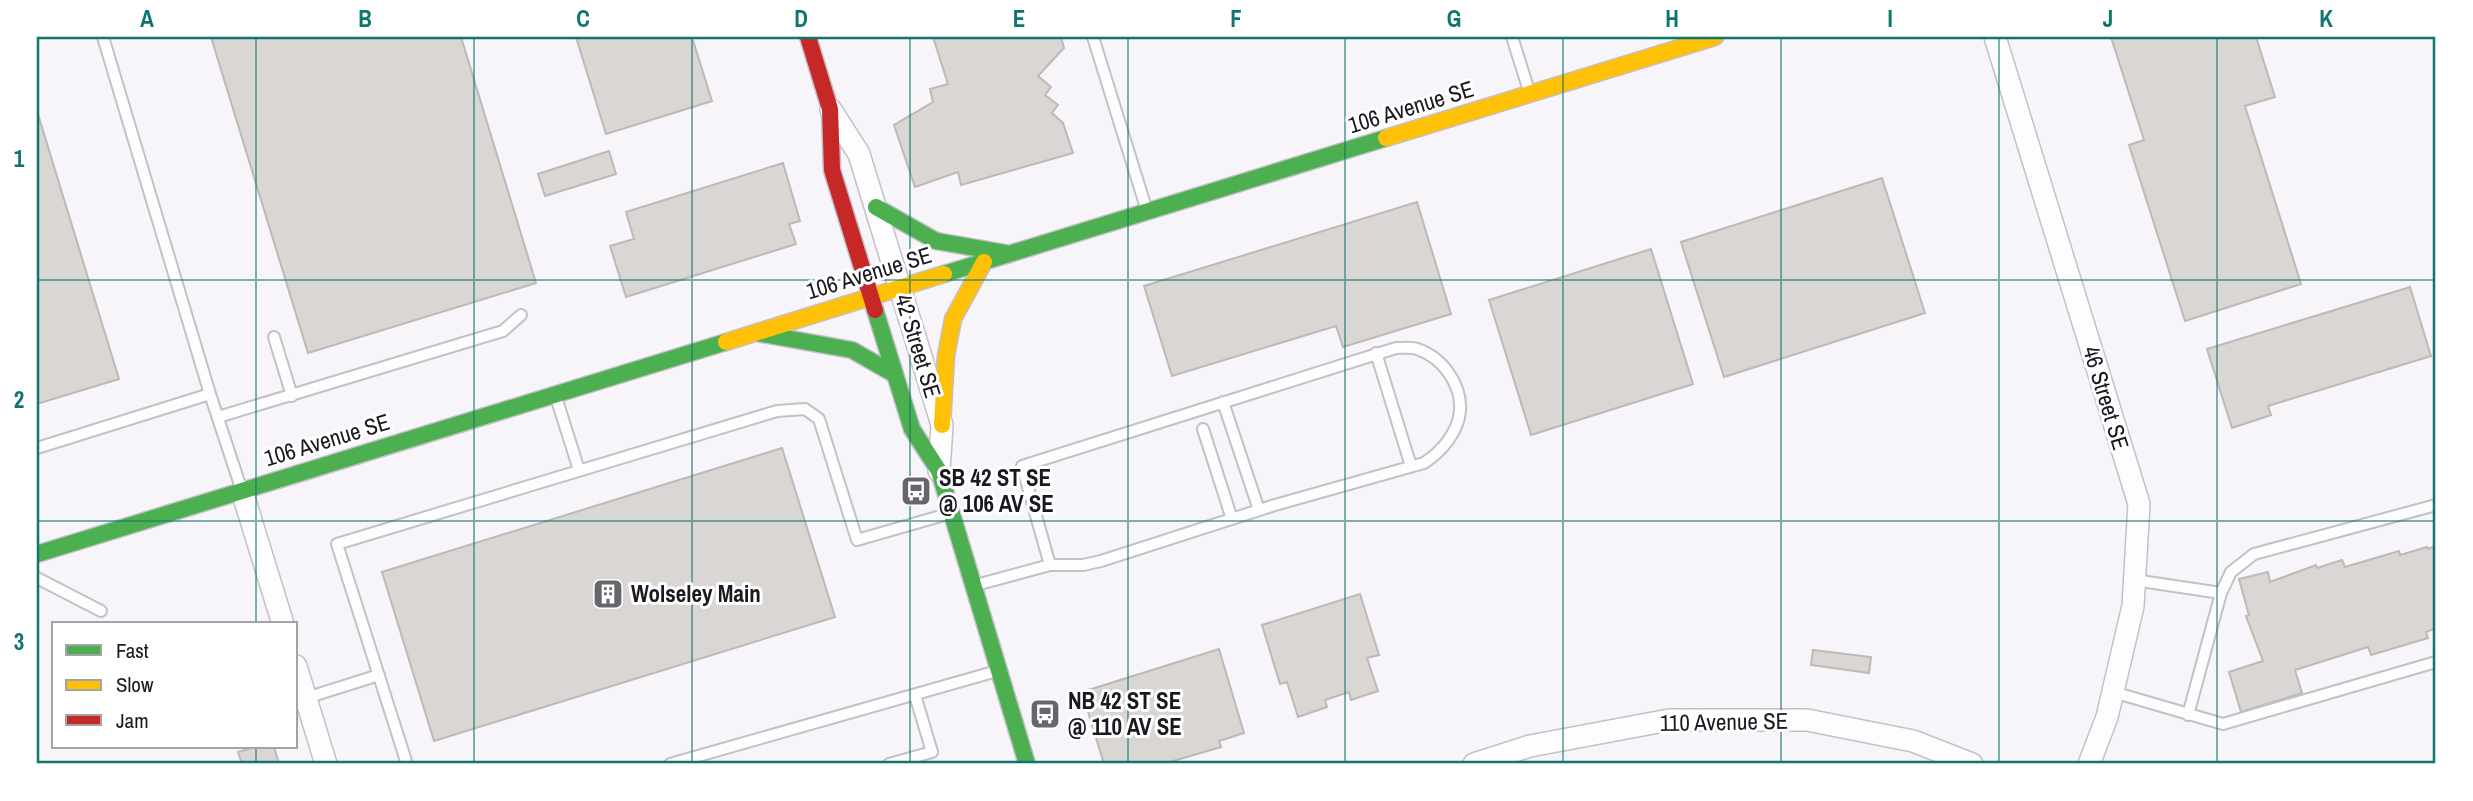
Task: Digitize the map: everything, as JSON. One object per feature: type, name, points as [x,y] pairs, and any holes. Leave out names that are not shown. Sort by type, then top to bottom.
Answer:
[{"type":"street","name":"42 Street SE","points":[[808,37],[830,109],[832,170],[912,429],[939,471],[1027,764]]},
{"type":"street","name":"106 Avenue SE","points":[[37,554],[870,295],[1530,94],[1677,42],[1715,37]]},
{"type":"street","name":"46 Street SE","points":[[1995,37],[2139,504],[2133,606],[2107,717],[2088,764]]},
{"type":"street","name":"42 Street SE","points":[[830,109],[859,154],[942,425],[939,471]]},
{"type":"street","points":[[876,207],[936,241],[1011,254]]},
{"type":"street","points":[[942,425],[946,356],[953,319],[984,262]]},
{"type":"street","points":[[754,332],[852,350],[894,374]]},
{"type":"street","points":[[242,491],[282,622]]},
{"type":"street","points":[[298,672],[326,764]]},
{"type":"street","name":"110 Avenue SE","points":[[1474,764],[1530,746],[1668,720],[1807,720],[1913,741],[1972,764]]},
{"type":"lane","points":[[103,37],[242,491]]},
{"type":"lane","points":[[1093,37],[1147,212]]},
{"type":"lane","points":[[1512,37],[1530,94]]},
{"type":"lane","points":[[218,417],[503,331],[521,315]]},
{"type":"lane","points":[[274,337],[292,396]]},
{"type":"lane","points":[[973,586],[1050,565],[1083,565],[1101,561],[1259,510],[1423,463],[1438,454],[1450,436],[1460,412],[1455,384],[1438,358],[1415,348],[1396,348],[1023,466],[1050,565]]},
{"type":"lane","points":[[1376,353],[1412,466]]},
{"type":"lane","points":[[37,447],[211,394]]},
{"type":"lane","points":[[555,394],[579,470]]},
{"type":"lane","points":[[1223,402],[1259,510]]},
{"type":"lane","points":[[407,764],[338,544],[776,411],[805,409],[820,419],[857,540],[951,513]]},
{"type":"lane","points":[[1203,429],[1232,519]]},
{"type":"lane","points":[[2188,715],[2221,593],[2231,572],[2254,554],[2436,505]]},
{"type":"lane","points":[[37,578],[101,611]]},
{"type":"lane","points":[[2134,580],[2221,593]]},
{"type":"lane","points":[[2113,692],[2223,724],[2436,662]]},
{"type":"lane","points":[[670,764],[999,671]]},
{"type":"lane","points":[[306,698],[379,675]]},
{"type":"lane","points":[[915,695],[935,764]]},
{"type":"lane","points":[[889,764],[932,752]]},
{"type":"lane","points":[[711,753],[714,764]]},
{"type":"building","points":[[211,37],[461,37],[536,283],[308,353]]},
{"type":"building","points":[[576,37],[692,37],[712,101],[606,134]]},
{"type":"building","points":[[933,37],[1061,37],[1064,48],[1038,76],[1051,87],[1045,95],[1058,105],[1052,113],[1063,123],[1073,153],[961,185],[958,172],[915,187],[894,125],[933,102],[930,89],[948,84]]},
{"type":"building","points":[[2111,37],[2256,37],[2275,97],[2245,106],[2301,284],[2185,321],[2129,145],[2144,140]]},
{"type":"building","points":[[37,111],[119,379],[37,404]]},
{"type":"building","points":[[609,151],[616,174],[545,196],[538,174]]},
{"type":"building","points":[[783,163],[800,221],[789,224],[796,244],[626,297],[610,246],[634,239],[626,212]]},
{"type":"building","points":[[1882,178],[1925,313],[1724,377],[1681,242]]},
{"type":"building","points":[[1417,202],[1451,314],[1343,347],[1336,326],[1172,376],[1144,286]]},
{"type":"building","points":[[1651,249],[1693,384],[1531,435],[1489,300]]},
{"type":"building","points":[[2410,287],[2431,356],[2268,406],[2271,415],[2232,428],[2207,349]]},
{"type":"building","name":"Wolseley Main","points":[[782,448],[835,617],[434,741],[382,572]]},
{"type":"building","points":[[2436,546],[2436,628],[2426,632],[2428,638],[2371,655],[2368,647],[2295,670],[2302,693],[2241,712],[2229,672],[2263,661],[2246,616],[2249,615],[2239,579],[2268,572],[2270,582],[2316,565],[2317,568],[2342,560],[2345,567],[2399,551],[2400,555]]},
{"type":"building","points":[[1360,594],[1379,655],[1367,658],[1378,691],[1351,700],[1349,692],[1325,700],[1327,707],[1298,717],[1287,682],[1280,684],[1262,625]]},
{"type":"building","points":[[1219,649],[1244,733],[1219,741],[1221,747],[1163,764],[1104,764],[1082,692]]},
{"type":"building","points":[[1813,650],[1871,657],[1869,673],[1811,665]]},
{"type":"building","points":[[252,748],[274,748],[279,764],[242,764],[238,752]]},
{"type":"traffic: fast","points":[[944,274],[1386,138]]},
{"type":"traffic: fast","points":[[876,207],[936,241],[1005,253]]},
{"type":"traffic: fast","points":[[875,310],[912,429],[939,471],[1027,764]]},
{"type":"traffic: fast","points":[[757,333],[852,350],[894,374]]},
{"type":"traffic: fast","points":[[37,554],[726,342]]},
{"type":"traffic: slow","points":[[1386,138],[1715,37]]},
{"type":"traffic: slow","points":[[942,425],[946,356],[953,319],[984,262]]},
{"type":"traffic: slow","points":[[726,342],[944,274]]},
{"type":"traffic: jam","points":[[808,37],[830,109],[832,170],[875,310]]},
{"type":"place","name":"SB 42 ST SE @ 106 AV SE","points":[[916,491]]},
{"type":"place","name":"Wolseley Main","points":[[608,594]]},
{"type":"place","name":"NB 42 ST SE @ 110 AV SE","points":[[1045,714]]}]
